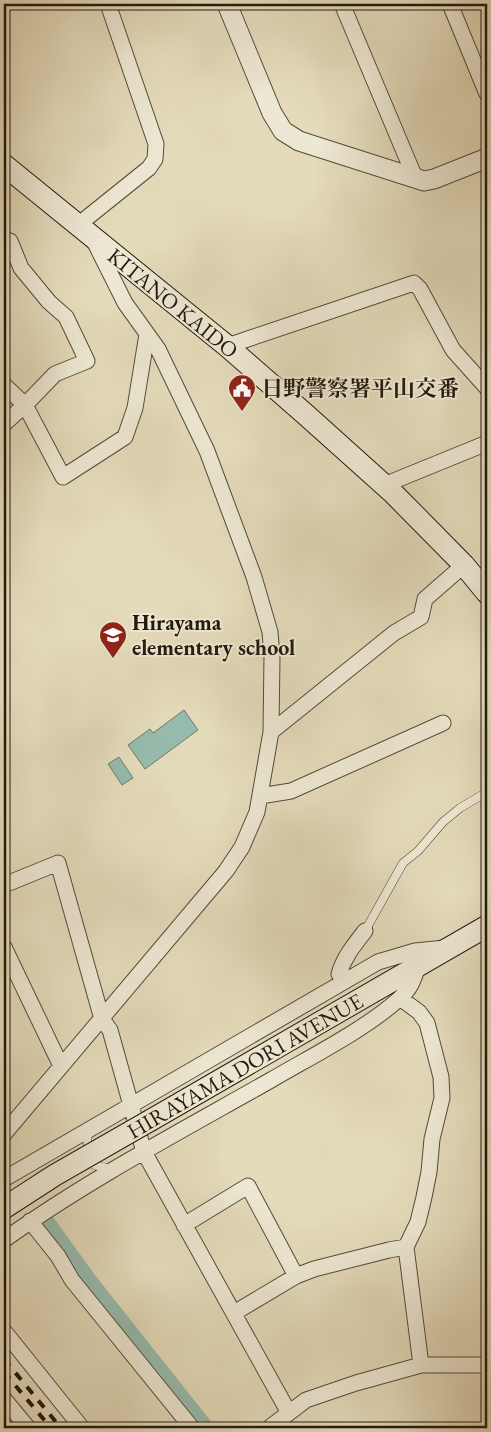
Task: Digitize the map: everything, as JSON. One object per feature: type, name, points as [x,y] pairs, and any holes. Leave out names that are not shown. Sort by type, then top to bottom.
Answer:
[{"type":"main road","name":"KITANO KAIDO","points":[[4,165],[227,346],[384,485],[464,565],[487,593]]},
{"type":"main road","name":"HIRAYAMA DORI AVENUE","points":[[4,1206],[487,926]]},
{"type":"street","points":[[4,1134],[226,870],[242,847],[257,812],[271,732],[272,656],[270,632],[264,608],[207,451],[158,349],[124,303],[85,231],[149,168],[155,159],[156,144],[108,4]]},
{"type":"street","points":[[227,4],[272,113],[283,131],[299,141],[424,181],[434,179],[487,158]]},
{"type":"street","points":[[342,4],[416,180]]},
{"type":"street","points":[[450,4],[487,94]]},
{"type":"street","points":[[4,239],[10,241],[21,268],[49,302],[66,317],[87,361],[55,374],[4,424]]},
{"type":"street","points":[[227,346],[414,283],[420,289],[453,350],[487,388]]},
{"type":"street","points":[[4,385],[25,405],[63,477],[124,437],[135,408],[147,334]]},
{"type":"street","points":[[384,485],[487,444]]},
{"type":"street","points":[[271,732],[394,633],[421,617],[425,600],[464,565]]},
{"type":"street","points":[[260,796],[291,791],[444,723]]},
{"type":"street","points":[[4,885],[58,863],[102,1019],[110,1030],[144,1152],[289,1413]]},
{"type":"street","points":[[343,981],[339,974],[342,964],[365,931]]},
{"type":"street","points":[[4,947],[61,1066]]},
{"type":"street","points":[[4,1178],[343,981],[386,959],[415,951],[451,947]]},
{"type":"street","points":[[4,1240],[30,1221],[144,1152],[346,1036],[400,998],[412,983],[418,966]]},
{"type":"street","points":[[400,998],[419,1012],[427,1022],[441,1077],[442,1098],[432,1139],[429,1172],[424,1197],[418,1222],[406,1247],[421,1365]]},
{"type":"street","points":[[184,1225],[248,1186],[296,1276]]},
{"type":"street","points":[[30,1221],[58,1256],[72,1280],[192,1428]]},
{"type":"street","points":[[234,1313],[296,1276],[314,1269],[406,1247]]},
{"type":"street","points":[[4,1331],[82,1428]]},
{"type":"street","points":[[269,1428],[306,1400],[356,1383],[421,1365],[487,1365]]},
{"type":"street","points":[[6,1406],[28,1428]]},
{"type":"lane","points":[[365,931],[403,864],[454,813],[487,792]]},
{"type":"lane","points":[[87,1130],[88,1154],[94,1165]]},
{"type":"lane","points":[[4,1206],[71,1163],[85,1162],[114,1170]]},
{"type":"shaded area","points":[[184,710],[198,730],[145,769],[128,745],[150,729],[153,733]]},
{"type":"shaded area","points":[[119,757],[133,778],[122,785],[108,764]]},
{"type":"waterway","points":[[45,1222],[89,1283],[204,1428]]},
{"type":"railway","points":[[4,1359],[61,1428]]},
{"type":"railway","points":[[4,1372],[51,1428]]},
{"type":"place","name":"日野警察署平山交番","points":[[242,412]]},
{"type":"place","name":"Hirayama elementary school","points":[[113,659]]}]
